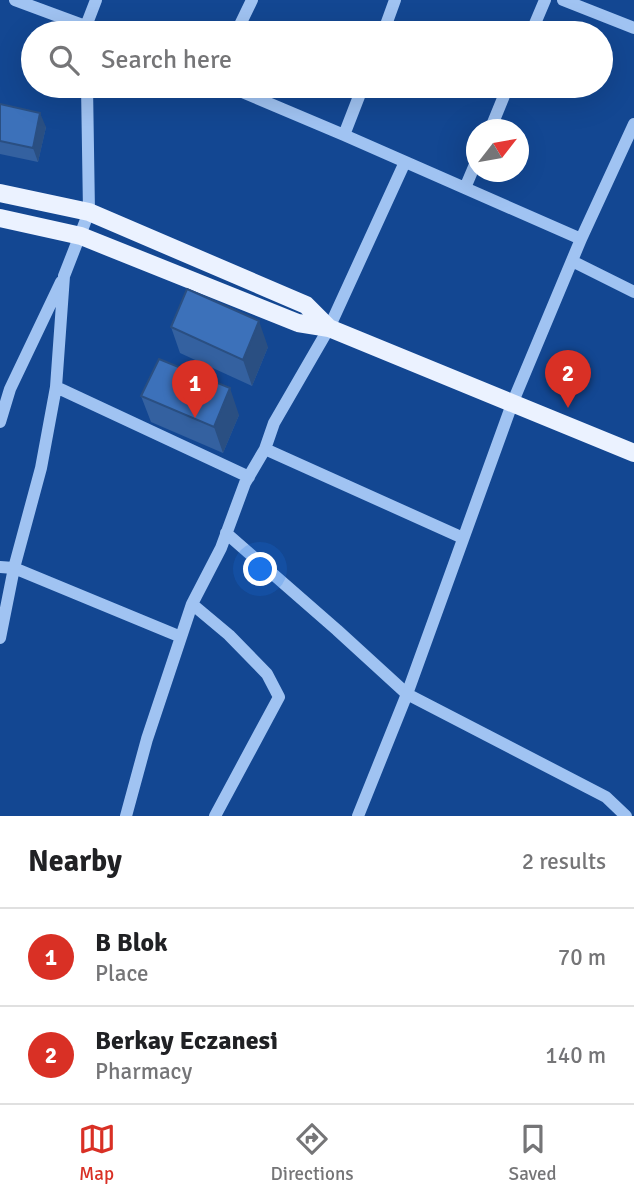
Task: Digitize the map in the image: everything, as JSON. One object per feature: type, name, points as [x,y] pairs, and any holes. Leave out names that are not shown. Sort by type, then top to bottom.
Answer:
[{"type":"main road","points":[[0,193],[89,212],[306,305],[328,328]]},
{"type":"main road","points":[[0,218],[81,236],[298,323],[328,328],[634,453]]},
{"type":"street","points":[[15,0],[66,21]]},
{"type":"street","points":[[89,21],[96,0]]},
{"type":"street","points":[[242,21],[252,0]]},
{"type":"street","points":[[387,21],[395,0]]},
{"type":"street","points":[[536,21],[545,0]]},
{"type":"street","points":[[564,0],[634,28]]},
{"type":"street","points":[[0,422],[10,389],[64,276],[89,212],[87,98]]},
{"type":"street","points":[[256,98],[581,239]]},
{"type":"street","points":[[344,135],[358,98]]},
{"type":"street","points":[[495,119],[504,98]]},
{"type":"street","points":[[358,816],[407,694],[512,404],[581,239],[634,124]]},
{"type":"street","points":[[126,816],[147,739],[192,604],[221,548],[274,423],[328,328],[405,162]]},
{"type":"street","points":[[465,188],[468,182]]},
{"type":"street","points":[[572,261],[634,292]]},
{"type":"street","points":[[0,638],[14,568],[41,468],[56,387],[64,276]]},
{"type":"street","points":[[56,387],[249,477]]},
{"type":"street","points":[[265,449],[463,538]]},
{"type":"street","points":[[226,533],[407,694],[606,797],[626,816]]},
{"type":"street","points":[[0,567],[14,568],[181,638]]},
{"type":"street","points":[[192,604],[229,635],[267,674],[279,697],[215,816]]},
{"type":"building","points":[[0,104],[40,113],[33,148],[0,141]]},
{"type":"building","points":[[187,289],[259,321],[243,360],[171,327]]},
{"type":"building","points":[[159,359],[230,388],[214,427],[141,396]]},
{"type":"place","name":"Berkay Eczanesi","points":[[568,408]]},
{"type":"place","name":"B Blok","points":[[195,418]]}]
